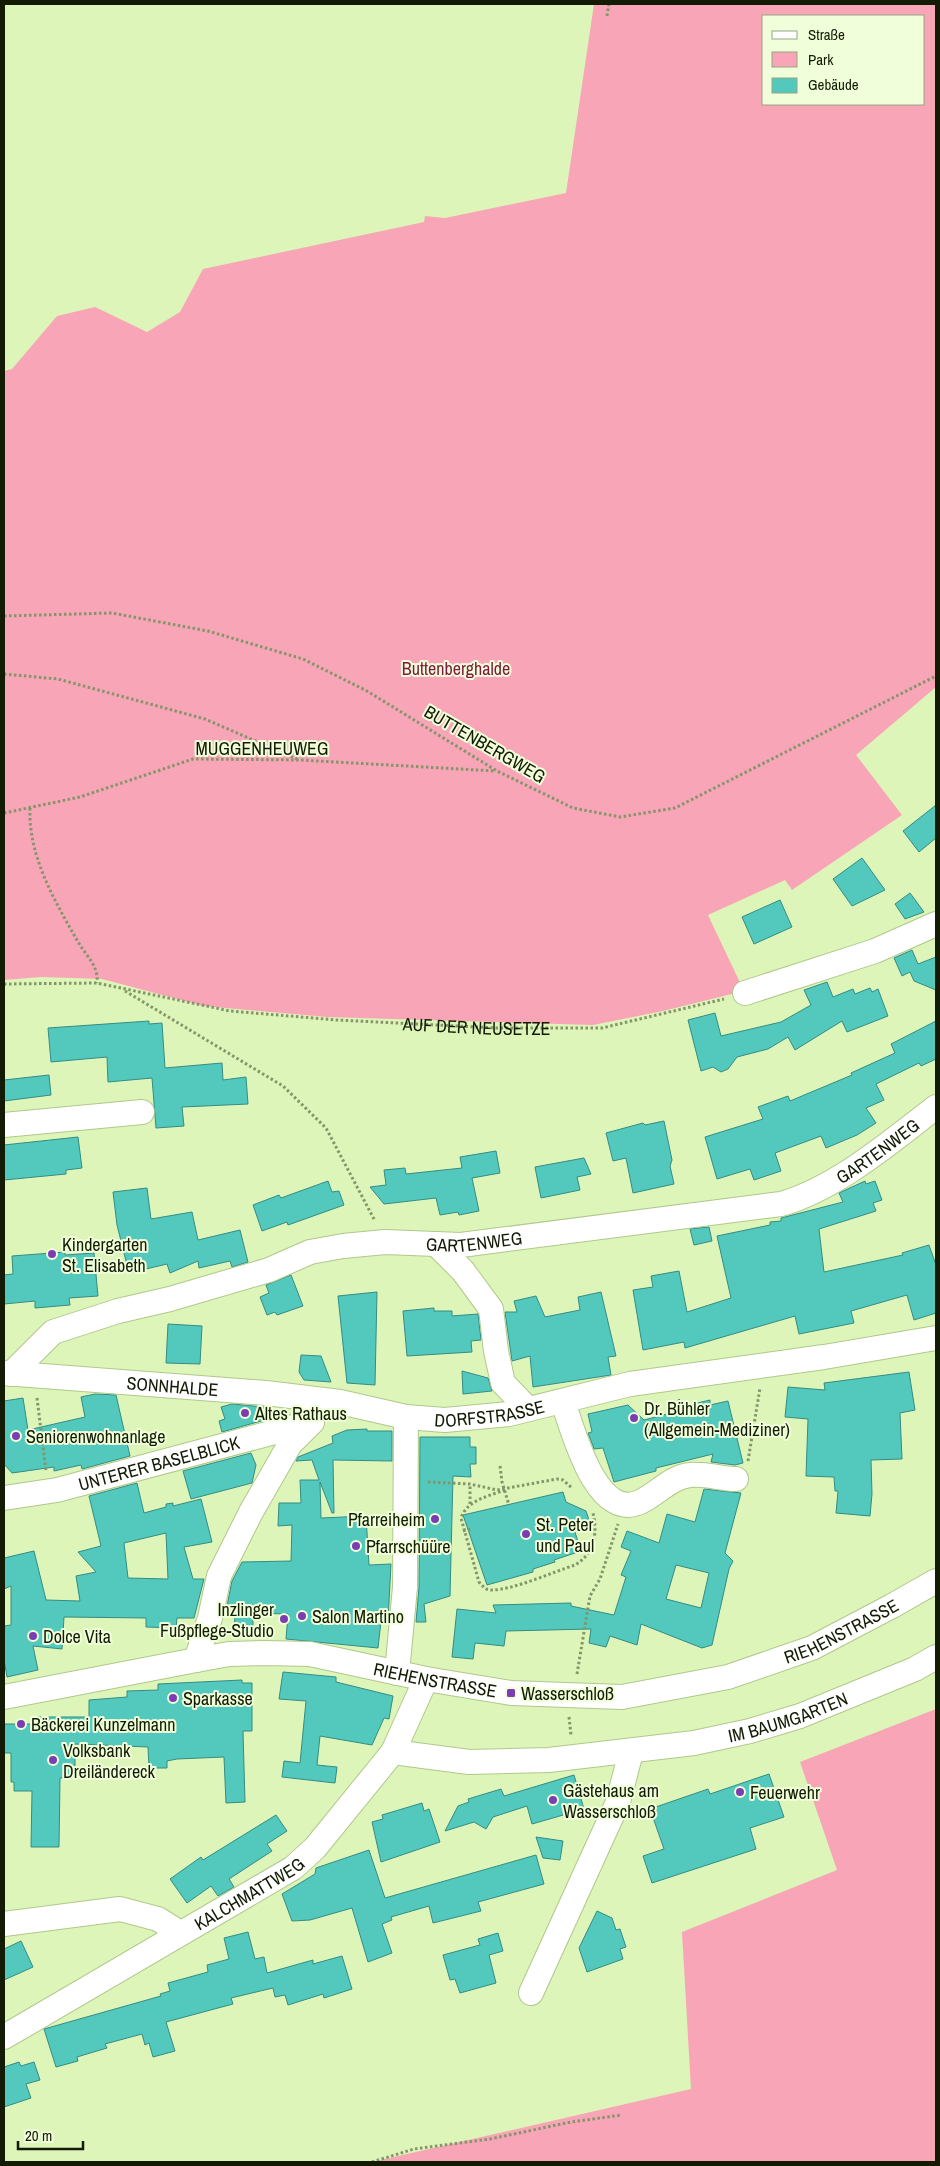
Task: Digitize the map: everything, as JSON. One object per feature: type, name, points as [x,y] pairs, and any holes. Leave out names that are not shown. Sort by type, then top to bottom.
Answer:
[{"type":"street","points":[[745,993],[874,951],[936,924]]},
{"type":"street","name":"GARTENWEG","points":[[8,1373],[53,1332],[118,1311],[170,1299],[269,1270],[310,1252],[342,1246],[386,1242],[460,1245],[781,1204],[798,1199],[823,1186],[887,1144],[936,1107]]},
{"type":"street","points":[[4,1126],[142,1112]]},
{"type":"street","points":[[436,1244],[462,1271],[491,1309],[496,1351],[503,1383],[528,1409]]},
{"type":"street","name":"DORFSTRASSE","points":[[340,1402],[406,1417],[445,1420],[509,1414],[630,1384],[936,1338]]},
{"type":"street","name":"SONNHALDE","points":[[8,1373],[266,1393],[340,1402]]},
{"type":"street","points":[[196,1660],[210,1618],[219,1576],[251,1512],[290,1444],[312,1422],[340,1402]]},
{"type":"street","points":[[563,1402],[586,1467],[610,1500],[624,1504],[639,1503],[680,1477],[691,1475],[736,1479]]},
{"type":"street","points":[[397,1673],[405,1587],[406,1417]]},
{"type":"street","name":"UNTERER BASELBLICK","points":[[4,1498],[49,1491],[312,1422]]},
{"type":"street","name":"RIEHENSTRASSE","points":[[4,1697],[229,1654],[310,1654],[426,1679],[511,1693],[572,1697],[622,1697],[728,1678],[812,1648],[936,1581]]},
{"type":"street","name":"IM BAUMGARTEN","points":[[393,1752],[469,1762],[574,1757],[631,1752],[694,1743],[750,1731],[800,1716],[915,1669],[936,1657]]},
{"type":"street","name":"KALCHMATTWEG","points":[[4,2037],[293,1868],[315,1848],[393,1752],[426,1679]]},
{"type":"street","points":[[532,1994],[618,1802],[631,1752]]},
{"type":"street","points":[[4,1924],[120,1908],[158,1919],[180,1933]]},
{"type":"path","points":[[607,16],[609,4]]},
{"type":"path","name":"BUTTENBERGWEG","points":[[4,616],[112,613],[208,631],[303,659],[368,691],[497,771],[573,808],[620,817],[675,808],[936,676]]},
{"type":"path","points":[[4,674],[58,679],[205,719],[300,760]]},
{"type":"path","name":"MUGGENHEUWEG","points":[[4,813],[80,797],[193,759],[300,760],[497,771]]},
{"type":"path","points":[[30,808],[29,827],[40,868],[78,942],[95,966],[98,974],[97,984]]},
{"type":"path","name":"AUF DER NEUSETZE","points":[[4,984],[97,984],[230,1011],[337,1020],[496,1028],[602,1028],[681,1011],[745,993]]},
{"type":"path","points":[[122,990],[284,1086],[326,1128],[386,1242]]},
{"type":"path","points":[[736,1479],[742,1476],[746,1470],[764,1365]]},
{"type":"path","points":[[38,1376],[38,1412],[49,1491]]},
{"type":"path","points":[[500,1466],[509,1505]]},
{"type":"path","points":[[576,1492],[563,1480],[557,1479],[505,1490],[470,1504],[465,1508],[461,1518],[464,1531],[479,1582],[484,1588],[490,1590],[504,1588],[575,1565],[585,1559],[592,1549],[594,1537],[596,1522],[593,1509]]},
{"type":"path","points":[[405,1482],[446,1481],[505,1490]]},
{"type":"path","points":[[470,1484],[470,1504]]},
{"type":"path","points":[[574,1757],[569,1713],[590,1596],[600,1579],[624,1504]]},
{"type":"path","points":[[464,1531],[471,1529]]},
{"type":"path","points":[[372,2162],[414,2148],[490,2139],[571,2122],[622,2115]]},
{"type":"green space","name":"Buttenberghalde","points":[[594,4],[936,4],[936,687],[856,755],[902,815],[792,890],[785,880],[708,915],[744,991],[663,1011],[593,1025],[327,1017],[204,1006],[102,979],[41,977],[4,980],[4,371],[12,369],[57,316],[95,307],[147,332],[180,312],[203,269],[424,222],[425,216],[445,218],[566,193]]},
{"type":"green space","points":[[936,1709],[936,2162],[372,2162],[691,2089],[682,1932],[837,1870],[800,1762]]},
{"type":"building","points":[[936,805],[936,838],[919,852],[903,831]]},
{"type":"building","points":[[862,858],[885,890],[852,906],[833,879]]},
{"type":"building","points":[[910,893],[924,912],[905,919],[895,904]]},
{"type":"building","points":[[780,900],[792,927],[754,944],[742,917]]},
{"type":"building","points":[[912,950],[918,964],[936,957],[936,990],[914,981],[910,972],[902,976],[894,958]]},
{"type":"building","points":[[827,982],[833,997],[853,989],[855,994],[870,988],[872,992],[878,989],[888,1016],[847,1032],[842,1021],[795,1050],[788,1037],[768,1049],[737,1057],[728,1069],[721,1072],[713,1067],[701,1071],[688,1020],[715,1013],[721,1036],[781,1022],[811,1005],[804,990]]},
{"type":"building","points":[[149,1021],[149,1024],[162,1023],[165,1068],[222,1063],[223,1080],[246,1077],[248,1104],[182,1107],[184,1126],[156,1128],[152,1078],[108,1082],[107,1057],[51,1062],[48,1028]]},
{"type":"building","points":[[936,1021],[936,1059],[921,1066],[919,1063],[876,1084],[884,1100],[866,1108],[876,1123],[857,1135],[826,1148],[821,1136],[775,1153],[781,1171],[754,1180],[750,1169],[717,1179],[705,1137],[763,1119],[758,1107],[788,1096],[790,1101],[852,1075],[851,1073],[895,1053],[891,1044]]},
{"type":"building","points":[[49,1075],[51,1095],[4,1101],[4,1080]]},
{"type":"building","points":[[664,1121],[672,1160],[670,1166],[674,1184],[633,1193],[626,1158],[613,1161],[606,1133],[643,1123],[645,1125]]},
{"type":"building","points":[[78,1137],[82,1168],[66,1170],[66,1174],[4,1180],[4,1145]]},
{"type":"building","points":[[496,1151],[500,1173],[472,1178],[479,1211],[459,1215],[458,1212],[440,1215],[436,1198],[384,1204],[370,1187],[386,1185],[384,1170],[405,1168],[406,1174],[462,1168],[460,1157]]},
{"type":"building","points":[[584,1158],[591,1174],[577,1177],[580,1190],[541,1198],[535,1167]]},
{"type":"building","points":[[328,1181],[332,1192],[339,1191],[344,1205],[288,1225],[287,1222],[262,1231],[253,1205],[279,1195],[281,1198]]},
{"type":"building","points":[[865,1181],[866,1184],[875,1181],[882,1200],[873,1203],[876,1211],[819,1229],[824,1272],[903,1255],[902,1253],[929,1245],[936,1265],[936,1313],[914,1320],[907,1295],[851,1311],[854,1323],[799,1334],[795,1316],[685,1348],[684,1342],[643,1350],[633,1290],[653,1287],[651,1276],[679,1271],[687,1312],[731,1298],[717,1236],[770,1225],[770,1222],[781,1221],[781,1218],[843,1202],[839,1193]]},
{"type":"building","points":[[147,1188],[151,1219],[192,1212],[198,1240],[240,1230],[248,1262],[232,1267],[230,1261],[199,1268],[198,1261],[170,1273],[167,1264],[129,1273],[117,1225],[113,1192]]},
{"type":"building","points":[[709,1227],[712,1241],[694,1245],[690,1229]]},
{"type":"building","points":[[65,1252],[65,1255],[94,1253],[98,1296],[69,1298],[70,1305],[35,1308],[35,1301],[4,1304],[4,1275],[13,1274],[12,1256]]},
{"type":"building","points":[[291,1275],[303,1306],[277,1315],[275,1312],[267,1315],[260,1297],[269,1293],[266,1285]]},
{"type":"building","points":[[377,1292],[375,1385],[347,1383],[338,1296]]},
{"type":"building","points":[[601,1292],[616,1356],[608,1357],[611,1375],[533,1387],[530,1356],[512,1361],[505,1312],[517,1312],[514,1301],[536,1296],[545,1317],[580,1310],[578,1297]]},
{"type":"building","points":[[434,1308],[434,1311],[452,1311],[452,1316],[478,1314],[481,1340],[471,1341],[472,1352],[407,1356],[403,1311]]},
{"type":"building","points":[[168,1324],[202,1326],[200,1364],[166,1363]]},
{"type":"building","points":[[301,1355],[321,1356],[331,1382],[304,1380],[299,1372]]},
{"type":"building","points":[[462,1371],[488,1378],[492,1391],[463,1394]]},
{"type":"building","points":[[909,1372],[915,1410],[900,1413],[902,1459],[871,1460],[872,1494],[870,1516],[836,1513],[838,1491],[835,1491],[834,1477],[806,1476],[808,1419],[785,1417],[788,1387],[825,1390],[824,1383]]},
{"type":"building","points":[[95,1394],[116,1395],[130,1456],[82,1469],[81,1465],[54,1471],[54,1467],[12,1473],[4,1464],[4,1401],[23,1398],[28,1430],[85,1417],[81,1397]]},
{"type":"building","points":[[679,1399],[685,1406],[710,1400],[710,1405],[728,1401],[743,1463],[735,1465],[711,1462],[713,1454],[656,1468],[656,1471],[614,1482],[603,1448],[594,1449],[588,1433],[592,1432],[588,1414],[628,1405],[644,1420],[671,1413]]},
{"type":"building","name":"Altes Rathaus","points":[[232,1404],[264,1407],[268,1419],[222,1432],[219,1421],[225,1419],[221,1407]]},
{"type":"building","points":[[367,1429],[367,1431],[392,1431],[392,1461],[333,1460],[334,1513],[332,1513],[320,1482],[321,1518],[366,1516],[369,1565],[391,1564],[388,1621],[381,1621],[378,1648],[286,1639],[288,1614],[253,1613],[253,1631],[234,1631],[235,1616],[226,1616],[232,1581],[242,1562],[291,1561],[292,1525],[278,1526],[279,1503],[301,1503],[300,1480],[319,1480],[312,1460],[296,1461],[298,1457],[333,1443],[332,1436],[347,1430]]},
{"type":"building","points":[[420,1437],[470,1437],[470,1447],[476,1447],[476,1464],[470,1464],[471,1477],[453,1476],[450,1596],[424,1604],[426,1622],[416,1622],[419,1587]]},
{"type":"building","points":[[251,1453],[256,1465],[252,1483],[191,1499],[183,1471]]},
{"type":"building","points":[[137,1483],[144,1513],[166,1507],[166,1504],[173,1503],[173,1506],[201,1499],[212,1542],[184,1547],[193,1579],[204,1579],[194,1618],[177,1618],[176,1628],[146,1627],[146,1618],[64,1617],[62,1649],[33,1646],[38,1670],[7,1677],[4,1660],[4,1626],[11,1625],[11,1586],[4,1589],[4,1558],[34,1551],[46,1600],[80,1601],[76,1576],[96,1572],[78,1552],[101,1546],[89,1496]],"holes":[[[166,1533],[168,1579],[128,1578],[124,1543]]]},
{"type":"building","points":[[704,1489],[741,1493],[725,1553],[733,1561],[729,1569],[712,1645],[702,1648],[641,1624],[637,1645],[610,1636],[606,1647],[589,1643],[591,1629],[506,1631],[504,1646],[475,1643],[473,1659],[452,1657],[457,1609],[496,1613],[493,1605],[571,1603],[571,1606],[614,1615],[626,1577],[621,1575],[631,1551],[621,1547],[627,1531],[659,1543],[667,1514],[695,1522]],"holes":[[[676,1565],[709,1573],[701,1608],[666,1599]]]},
{"type":"building","name":"St. Peter und Paul","points":[[563,1492],[566,1502],[586,1511],[589,1520],[580,1531],[574,1529],[581,1551],[533,1569],[533,1572],[487,1585],[463,1515]]},
{"type":"building","points":[[283,1672],[336,1677],[336,1682],[393,1696],[389,1719],[384,1718],[372,1745],[320,1736],[317,1765],[337,1767],[335,1783],[282,1777],[284,1761],[300,1763],[306,1701],[279,1699]]},
{"type":"building","points":[[242,1680],[242,1683],[252,1683],[252,1731],[243,1731],[245,1802],[226,1803],[224,1757],[177,1759],[167,1761],[167,1768],[149,1768],[148,1747],[75,1744],[75,1777],[60,1778],[59,1847],[31,1847],[32,1791],[14,1791],[14,1782],[11,1782],[11,1753],[4,1753],[4,1724],[32,1724],[32,1717],[89,1717],[89,1700],[127,1697],[127,1691],[158,1690],[158,1684]]},
{"type":"building","points":[[769,1774],[784,1817],[750,1828],[756,1849],[652,1883],[643,1856],[664,1849],[650,1809],[708,1789],[710,1794]]},
{"type":"building","points":[[574,1775],[584,1809],[532,1824],[527,1806],[493,1817],[486,1829],[474,1822],[445,1831],[458,1806],[469,1802],[468,1799],[501,1789],[504,1796]]},
{"type":"building","points":[[422,1803],[424,1811],[429,1809],[440,1842],[381,1862],[372,1822],[383,1819],[382,1815]]},
{"type":"building","points":[[276,1815],[287,1831],[267,1844],[272,1851],[229,1879],[234,1887],[218,1896],[211,1886],[187,1903],[170,1879],[201,1857],[203,1860]]},
{"type":"building","points":[[536,1837],[563,1841],[560,1860],[543,1858]]},
{"type":"building","points":[[369,1850],[385,1898],[536,1855],[544,1884],[478,1902],[481,1911],[433,1923],[429,1906],[391,1917],[392,1920],[382,1924],[392,1953],[368,1962],[352,1908],[310,1920],[292,1921],[282,1894],[315,1874],[316,1868]]},
{"type":"building","points":[[597,1911],[612,1918],[616,1930],[620,1929],[626,1947],[620,1949],[623,1959],[587,1972],[579,1948]]},
{"type":"building","points":[[248,1932],[255,1959],[264,1957],[267,1973],[313,1960],[313,1964],[342,1956],[352,1989],[324,1998],[323,1994],[288,2005],[285,1995],[275,1997],[273,1988],[231,1998],[233,2004],[166,2022],[175,2051],[153,2057],[149,2043],[145,2045],[142,2034],[105,2044],[107,2048],[77,2057],[78,2061],[56,2067],[44,2029],[161,1996],[160,1994],[170,1991],[168,1983],[208,1972],[207,1965],[229,1959],[224,1938]]},
{"type":"building","points":[[498,1933],[503,1951],[489,1955],[496,1983],[460,1993],[455,1979],[450,1980],[443,1955],[480,1945],[478,1939]]},
{"type":"building","points":[[21,1941],[33,1967],[4,1980],[4,1949]]},
{"type":"building","points":[[19,2062],[21,2066],[34,2062],[40,2080],[26,2084],[31,2098],[4,2107],[4,2067]]},
{"type":"place","name":"Kindergarten St. Elisabeth","points":[[52,1254]]},
{"type":"place","name":"Altes Rathaus","points":[[245,1413]]},
{"type":"place","name":"Dr. Bühler (Allgemein-Mediziner)","points":[[634,1418]]},
{"type":"place","name":"Seniorenwohnanlage","points":[[16,1436]]},
{"type":"place","name":"Pfarreiheim","points":[[435,1519]]},
{"type":"place","name":"St. Peter und Paul","points":[[526,1534]]},
{"type":"place","name":"Pfarrschüüre","points":[[356,1546]]},
{"type":"place","name":"Salon Martino","points":[[302,1616]]},
{"type":"place","name":"Inzlinger Fußpflege-Studio","points":[[284,1619]]},
{"type":"place","name":"Dolce Vita","points":[[33,1636]]},
{"type":"place","name":"Wasserschloß","points":[[511,1693]]},
{"type":"place","name":"Sparkasse","points":[[173,1698]]},
{"type":"place","name":"Bäckerei Kunzelmann","points":[[21,1724]]},
{"type":"place","name":"Volksbank Dreiländereck","points":[[53,1760]]},
{"type":"place","name":"Feuerwehr","points":[[740,1792]]},
{"type":"place","name":"Gästehaus am Wasserschloß","points":[[553,1800]]}]
